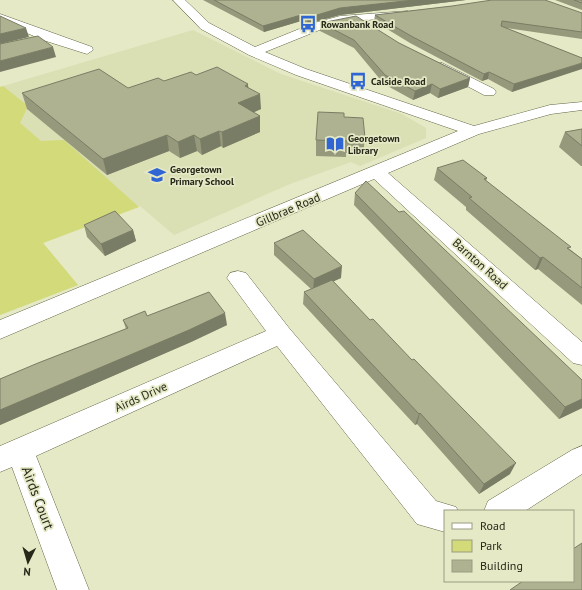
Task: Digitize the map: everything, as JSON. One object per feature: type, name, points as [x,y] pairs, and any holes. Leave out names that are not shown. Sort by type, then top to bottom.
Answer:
[{"type":"street","points":[[179,0],[205,26],[254,52],[301,72],[473,131]]},
{"type":"street","points":[[254,52],[318,26],[358,18],[412,12]]},
{"type":"street","points":[[0,18],[50,38],[88,50]]},
{"type":"street","points":[[358,18],[377,30]]},
{"type":"street","points":[[28,43],[50,38]]},
{"type":"street","points":[[430,61],[489,92]]},
{"type":"street","name":"Gillbrae Road","points":[[0,330],[377,173],[473,131],[550,110],[582,106]]},
{"type":"street","name":"Barnton Road","points":[[377,173],[582,356]]},
{"type":"street","points":[[238,278],[281,334],[428,514],[444,517]]},
{"type":"street","name":"Airds Drive","points":[[10,455],[281,334]]},
{"type":"street","name":"Airds Court","points":[[10,455],[73,590]]},
{"type":"street","points":[[501,510],[582,459]]},
{"type":"shaded area","name":"Georgetown Primary School","points":[[193,30],[281,74],[402,114],[426,128],[426,138],[360,166],[351,162],[290,184],[174,235],[140,206],[43,243],[78,285],[0,315],[0,87]]},
{"type":"green space","points":[[3,86],[28,106],[20,123],[41,141],[64,140],[139,207],[43,243],[78,285],[0,315],[0,87]]},
{"type":"building","points":[[214,0],[414,0],[340,8],[307,18],[301,15],[263,26]]},
{"type":"building","points":[[492,0],[545,0],[582,13],[582,32],[502,21],[501,26],[582,58],[582,63],[514,84],[489,72],[484,74],[411,36],[375,15],[452,6]]},
{"type":"building","points":[[574,0],[582,0],[582,3]]},
{"type":"building","points":[[0,16],[26,28],[0,34]]},
{"type":"building","points":[[356,16],[399,43],[470,78],[440,89],[432,84],[415,91],[385,75],[354,40],[321,23]]},
{"type":"building","points":[[38,36],[53,47],[0,61],[0,44]]},
{"type":"building","name":"Georgetown Primary School","points":[[217,67],[248,84],[245,86],[260,94],[238,103],[260,116],[222,132],[219,131],[200,139],[194,135],[178,142],[167,135],[103,159],[22,93],[99,69],[128,88],[158,78],[164,81],[191,72],[196,75]]},
{"type":"building","points":[[318,112],[344,113],[344,117],[363,118],[365,138],[347,137],[347,141],[316,140]]},
{"type":"building","points":[[582,129],[582,146],[565,132]]},
{"type":"building","points":[[463,160],[487,178],[484,179],[571,247],[567,248],[582,259],[582,288],[543,257],[540,258],[469,198],[472,197],[437,168]]},
{"type":"building","points":[[366,181],[399,212],[404,211],[582,380],[582,399],[565,407],[355,193]]},
{"type":"building","points":[[115,211],[133,230],[101,244],[84,225]]},
{"type":"building","points":[[303,230],[342,266],[314,279],[274,243]]},
{"type":"building","points":[[332,280],[370,320],[373,319],[412,360],[414,359],[516,463],[484,484],[420,413],[419,414],[304,292]]},
{"type":"building","points":[[209,292],[225,313],[189,330],[0,410],[0,379],[128,328],[123,320],[145,311],[147,316]]},
{"type":"building","points":[[582,543],[582,590],[510,590],[522,582],[574,582],[574,548]]},
{"type":"place","name":"Rowanbank Road","points":[[308,24]]},
{"type":"place","name":"Calside Road","points":[[358,81]]},
{"type":"place","name":"Georgetown Library","points":[[335,144]]},
{"type":"place","name":"Georgetown Primary School","points":[[157,175]]}]
